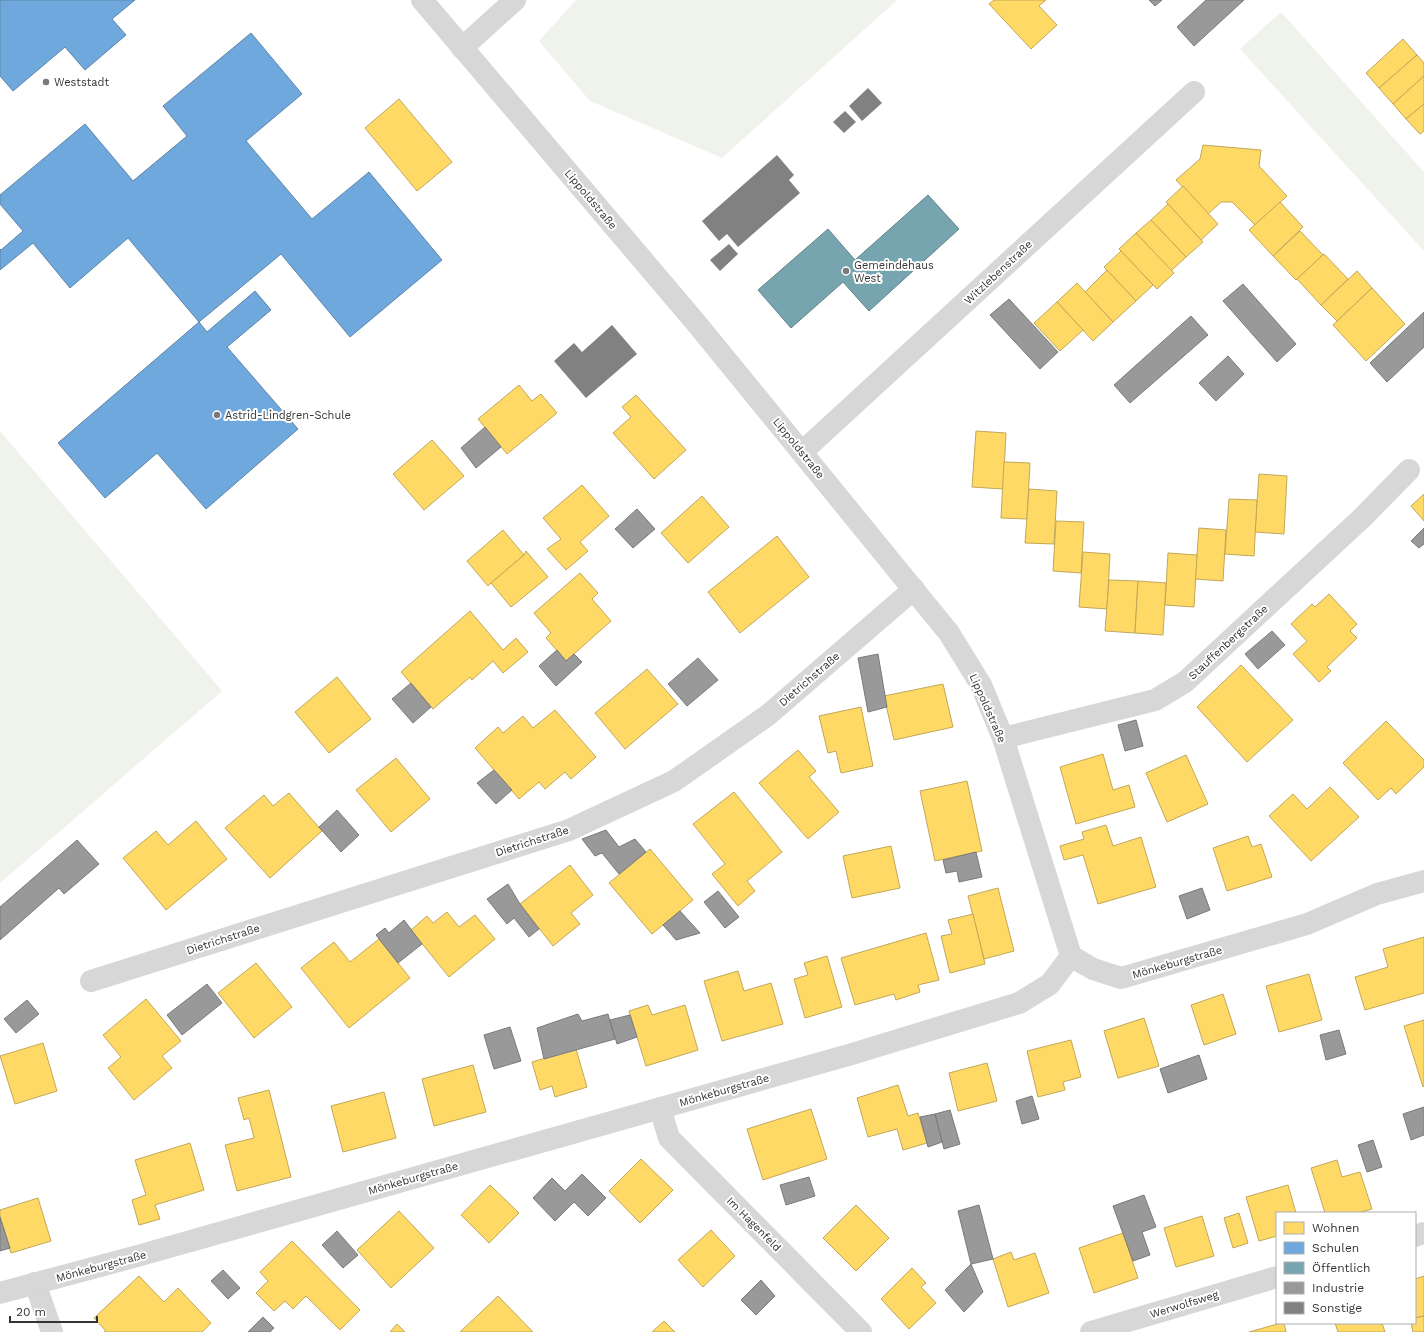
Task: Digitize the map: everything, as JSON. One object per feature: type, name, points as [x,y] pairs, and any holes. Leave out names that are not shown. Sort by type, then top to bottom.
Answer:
[{"type":"street","name":"Lippoldstraße","points":[[422,0],[697,324],[949,633],[977,679],[1003,738],[1071,956]]},
{"type":"street","points":[[462,48],[516,0]]},
{"type":"street","name":"Witzlebenstraße","points":[[802,452],[1194,92]]},
{"type":"street","name":"Stauffenbergstraße","points":[[1003,738],[1155,700],[1185,682],[1363,517],[1409,470]]},
{"type":"street","name":"Dietrichstraße","points":[[91,981],[569,830],[674,780],[768,715],[914,589]]},
{"type":"street","name":"Mönkeburgstraße","points":[[0,1293],[141,1255],[852,1054],[1018,1003],[1050,984],[1071,956],[1093,969],[1121,978],[1308,924],[1376,894],[1424,881]]},
{"type":"street","name":"Im Hagenfeld","points":[[660,1108],[669,1138],[861,1332]]},
{"type":"street","name":"Werwolfsweg","points":[[1092,1332],[1276,1277]]},
{"type":"street","points":[[35,1283],[52,1332]]},
{"type":"shaded area","points":[[576,0],[897,0],[722,158],[590,101],[539,41]]},
{"type":"shaded area","points":[[1281,12],[1424,172],[1424,251],[1240,49]]},
{"type":"shaded area","points":[[0,431],[222,691],[0,883]]},
{"type":"building: Wohnen","points":[[994,0],[1046,0],[1039,6],[1057,25],[1031,49],[989,4]]},
{"type":"building: Wohnen","points":[[1403,39],[1417,55],[1379,88],[1366,73]]},
{"type":"building: Wohnen","points":[[1417,55],[1424,63],[1424,76],[1393,104],[1379,88]]},
{"type":"building: Wohnen","points":[[1424,76],[1424,104],[1406,119],[1393,104]]},
{"type":"building: Wohnen","points":[[399,99],[452,162],[417,191],[365,128]]},
{"type":"building: Wohnen","points":[[1424,104],[1424,131],[1420,134],[1406,119]]},
{"type":"building: Wohnen","points":[[1203,145],[1261,150],[1259,166],[1287,196],[1255,225],[1232,202],[1221,202],[1208,214],[1176,180],[1200,159]]},
{"type":"building: Wohnen","points":[[1183,186],[1218,224],[1201,240],[1166,202]]},
{"type":"building: Wohnen","points":[[1280,202],[1303,227],[1273,256],[1249,230]]},
{"type":"building: Wohnen","points":[[1168,204],[1203,242],[1186,257],[1151,220]]},
{"type":"building: Wohnen","points":[[1151,220],[1186,257],[1171,271],[1136,233]]},
{"type":"building: Wohnen","points":[[1300,231],[1323,255],[1296,280],[1273,256]]},
{"type":"building: Wohnen","points":[[1136,233],[1174,273],[1157,289],[1119,249]]},
{"type":"building: Wohnen","points":[[1121,251],[1153,285],[1136,301],[1104,267]]},
{"type":"building: Wohnen","points":[[1324,254],[1348,279],[1321,305],[1297,279]]},
{"type":"building: Wohnen","points":[[1107,270],[1136,301],[1113,322],[1085,292]]},
{"type":"building: Wohnen","points":[[1357,271],[1372,288],[1337,321],[1321,305]]},
{"type":"building: Wohnen","points":[[1077,283],[1113,322],[1093,341],[1057,302]]},
{"type":"building: Wohnen","points":[[1372,288],[1405,324],[1366,361],[1333,325]]},
{"type":"building: Wohnen","points":[[1057,302],[1083,330],[1060,351],[1034,323]]},
{"type":"building: Wohnen","points":[[519,385],[532,401],[541,394],[557,413],[507,454],[478,419]]},
{"type":"building: Wohnen","points":[[636,395],[686,450],[654,479],[613,433],[631,417],[622,407]]},
{"type":"building: Wohnen","points":[[976,431],[1006,433],[1003,489],[972,487]]},
{"type":"building: Wohnen","points":[[432,440],[464,476],[424,510],[393,474]]},
{"type":"building: Wohnen","points":[[1004,462],[1030,463],[1027,519],[1001,518]]},
{"type":"building: Wohnen","points":[[1259,474],[1287,476],[1284,534],[1255,532]]},
{"type":"building: Wohnen","points":[[582,485],[609,516],[580,542],[588,551],[566,570],[547,549],[561,539],[543,518]]},
{"type":"building: Wohnen","points":[[1029,489],[1057,491],[1054,544],[1025,543]]},
{"type":"building: Wohnen","points":[[1424,494],[1424,521],[1411,506]]},
{"type":"building: Wohnen","points":[[702,496],[729,527],[688,563],[661,533]]},
{"type":"building: Wohnen","points":[[1229,499],[1257,500],[1254,556],[1225,554]]},
{"type":"building: Wohnen","points":[[1056,521],[1084,522],[1081,573],[1053,571]]},
{"type":"building: Wohnen","points":[[1199,528],[1226,530],[1223,581],[1195,579]]},
{"type":"building: Wohnen","points":[[503,530],[524,555],[488,586],[467,561]]},
{"type":"building: Wohnen","points":[[777,536],[809,577],[740,633],[708,592]]},
{"type":"building: Wohnen","points":[[526,551],[548,577],[511,607],[491,583],[524,555]]},
{"type":"building: Wohnen","points":[[1083,552],[1110,554],[1107,609],[1079,607]]},
{"type":"building: Wohnen","points":[[1168,553],[1197,555],[1194,607],[1165,605]]},
{"type":"building: Wohnen","points":[[580,573],[598,593],[592,599],[611,621],[566,661],[546,638],[551,633],[534,613]]},
{"type":"building: Wohnen","points":[[1109,580],[1138,581],[1135,633],[1105,631]]},
{"type":"building: Wohnen","points":[[1138,581],[1166,583],[1163,635],[1135,633]]},
{"type":"building: Wohnen","points":[[1329,594],[1357,624],[1350,631],[1357,638],[1327,667],[1331,671],[1319,682],[1293,654],[1307,641],[1291,624],[1312,604],[1315,607]]},
{"type":"building: Wohnen","points":[[470,611],[503,650],[516,638],[528,652],[503,673],[493,661],[472,680],[470,677],[433,709],[401,672]]},
{"type":"building: Wohnen","points":[[1241,665],[1293,720],[1247,762],[1197,707]]},
{"type":"building: Wohnen","points":[[647,669],[678,704],[625,749],[595,713]]},
{"type":"building: Wohnen","points":[[337,677],[371,719],[329,753],[295,712]]},
{"type":"building: Wohnen","points":[[943,684],[953,727],[894,740],[884,696]]},
{"type":"building: Wohnen","points":[[861,707],[873,766],[841,773],[836,751],[828,753],[819,716]]},
{"type":"building: Wohnen","points":[[555,710],[596,757],[571,779],[565,772],[545,789],[539,782],[519,799],[475,748],[498,727],[503,733],[523,716],[533,728]]},
{"type":"building: Wohnen","points":[[1386,721],[1424,760],[1424,767],[1396,794],[1391,788],[1378,800],[1343,763]]},
{"type":"building: Wohnen","points":[[798,750],[816,771],[809,777],[839,812],[808,839],[759,783]]},
{"type":"building: Wohnen","points":[[1103,754],[1113,790],[1129,785],[1135,807],[1076,824],[1060,767]]},
{"type":"building: Wohnen","points":[[1186,755],[1208,804],[1167,822],[1146,773]]},
{"type":"building: Wohnen","points":[[396,758],[430,799],[391,832],[356,790]]},
{"type":"building: Wohnen","points":[[967,781],[982,851],[935,861],[920,791]]},
{"type":"building: Wohnen","points":[[1330,787],[1359,817],[1311,861],[1269,816],[1293,794],[1307,809]]},
{"type":"building: Wohnen","points":[[734,792],[782,852],[747,881],[755,891],[738,906],[712,874],[725,864],[693,824]]},
{"type":"building: Wohnen","points":[[289,793],[322,831],[270,878],[225,828],[264,795],[273,806]]},
{"type":"building: Wohnen","points":[[196,821],[227,859],[166,910],[123,858],[156,831],[168,845]]},
{"type":"building: Wohnen","points":[[1106,825],[1113,846],[1141,837],[1156,887],[1098,904],[1083,855],[1064,860],[1060,846],[1084,839],[1082,832]]},
{"type":"building: Wohnen","points":[[1248,836],[1252,847],[1261,844],[1272,877],[1227,891],[1213,848]]},
{"type":"building: Wohnen","points":[[891,846],[900,888],[852,898],[843,856]]},
{"type":"building: Wohnen","points":[[650,849],[693,900],[652,934],[609,883]]},
{"type":"building: Wohnen","points":[[570,865],[593,895],[571,913],[580,924],[553,946],[520,904]]},
{"type":"building: Wohnen","points":[[998,888],[1014,951],[984,959],[968,896]]},
{"type":"building: Wohnen","points":[[447,912],[459,927],[475,915],[495,939],[449,977],[411,930],[427,916],[433,923]]},
{"type":"building: Wohnen","points":[[973,914],[985,964],[950,973],[941,936],[952,934],[948,920]]},
{"type":"building: Wohnen","points":[[926,933],[939,980],[918,985],[920,992],[896,1000],[894,994],[855,1005],[841,958]]},
{"type":"building: Wohnen","points":[[1424,937],[1424,993],[1365,1010],[1355,977],[1388,967],[1383,949]]},
{"type":"building: Wohnen","points":[[379,939],[410,978],[349,1028],[301,968],[334,942],[350,962]]},
{"type":"building: Wohnen","points":[[827,956],[842,1007],[805,1018],[794,979],[808,975],[804,963]]},
{"type":"building: Wohnen","points":[[256,963],[292,1007],[254,1038],[218,993]]},
{"type":"building: Wohnen","points":[[738,971],[744,991],[771,983],[783,1024],[722,1041],[704,981]]},
{"type":"building: Wohnen","points":[[1309,974],[1322,1020],[1279,1032],[1266,986]]},
{"type":"building: Wohnen","points":[[1223,994],[1236,1034],[1204,1045],[1191,1005]]},
{"type":"building: Wohnen","points":[[146,999],[181,1041],[162,1056],[172,1068],[134,1100],[108,1068],[121,1057],[103,1035]]},
{"type":"building: Wohnen","points":[[648,1005],[652,1015],[685,1005],[698,1050],[646,1066],[629,1011]]},
{"type":"building: Wohnen","points":[[1144,1018],[1159,1066],[1118,1078],[1104,1031]]},
{"type":"building: Wohnen","points":[[1424,1020],[1424,1086],[1423,1087],[1404,1026]]},
{"type":"building: Wohnen","points":[[1071,1040],[1081,1077],[1063,1082],[1065,1090],[1038,1097],[1027,1051]]},
{"type":"building: Wohnen","points":[[43,1043],[57,1091],[15,1104],[0,1056]]},
{"type":"building: Wohnen","points":[[576,1049],[587,1087],[555,1097],[552,1086],[540,1090],[532,1062]]},
{"type":"building: Wohnen","points":[[987,1063],[997,1101],[958,1111],[949,1073]]},
{"type":"building: Wohnen","points":[[473,1065],[486,1112],[434,1126],[422,1079]]},
{"type":"building: Wohnen","points":[[898,1085],[908,1116],[918,1113],[927,1143],[903,1150],[897,1129],[868,1137],[857,1098]]},
{"type":"building: Wohnen","points":[[269,1090],[291,1177],[237,1191],[225,1145],[254,1138],[249,1118],[244,1120],[238,1098]]},
{"type":"building: Wohnen","points":[[384,1092],[396,1138],[343,1152],[331,1106]]},
{"type":"building: Wohnen","points":[[811,1109],[827,1159],[763,1180],[747,1129]]},
{"type":"building: Wohnen","points":[[190,1143],[204,1190],[155,1205],[160,1219],[139,1225],[132,1200],[146,1195],[135,1160]]},
{"type":"building: Wohnen","points":[[641,1159],[673,1190],[640,1223],[609,1191]]},
{"type":"building: Wohnen","points":[[1337,1160],[1342,1177],[1360,1172],[1372,1209],[1362,1212],[1325,1212],[1311,1168]]},
{"type":"building: Wohnen","points":[[490,1185],[519,1213],[489,1243],[461,1215]]},
{"type":"building: Wohnen","points":[[1288,1185],[1296,1212],[1276,1212],[1276,1236],[1259,1241],[1246,1197]]},
{"type":"building: Wohnen","points":[[38,1198],[51,1241],[11,1253],[0,1217],[0,1210]]},
{"type":"building: Wohnen","points":[[856,1205],[889,1238],[856,1271],[823,1238]]},
{"type":"building: Wohnen","points":[[399,1211],[434,1248],[391,1288],[357,1250]]},
{"type":"building: Wohnen","points":[[1239,1213],[1248,1243],[1233,1248],[1224,1218]]},
{"type":"building: Wohnen","points":[[1202,1216],[1214,1256],[1176,1267],[1164,1228]]},
{"type":"building: Wohnen","points":[[711,1230],[735,1256],[703,1287],[678,1260]]},
{"type":"building: Wohnen","points":[[1123,1233],[1138,1278],[1094,1293],[1079,1248]]},
{"type":"building: Wohnen","points":[[292,1241],[360,1310],[340,1330],[306,1296],[293,1309],[285,1301],[274,1311],[256,1293],[268,1281],[260,1272]]},
{"type":"building: Wohnen","points":[[1011,1252],[1014,1260],[1035,1253],[1049,1293],[1008,1307],[993,1259]]},
{"type":"building: Wohnen","points":[[912,1268],[926,1283],[921,1287],[936,1303],[909,1329],[881,1299]]},
{"type":"building: Wohnen","points":[[139,1276],[164,1302],[178,1288],[211,1323],[202,1332],[104,1332],[106,1331],[94,1318]]},
{"type":"building: Wohnen","points":[[1424,1276],[1424,1316],[1416,1318],[1416,1279]]},
{"type":"building: Wohnen","points":[[498,1296],[533,1332],[460,1332]]},
{"type":"building: Wohnen","points":[[1424,1316],[1424,1332],[1413,1332],[1411,1324],[1416,1324],[1416,1318]]},
{"type":"building: Wohnen","points":[[664,1321],[675,1332],[652,1332]]},
{"type":"building: Wohnen","points":[[397,1324],[405,1332],[390,1332]]},
{"type":"building: Wohnen","points":[[1277,1324],[1284,1324],[1286,1332],[1249,1332]]},
{"type":"building: Wohnen","points":[[1335,1324],[1382,1324],[1385,1332],[1338,1332]]},
{"type":"building: Schulen","points":[[0,0],[135,0],[112,19],[126,35],[85,70],[65,47],[13,91],[0,76]]},
{"type":"building: Schulen","points":[[251,33],[302,94],[246,141],[312,219],[369,172],[442,260],[350,337],[281,254],[199,322],[128,238],[70,288],[33,243],[0,270],[0,249],[1,250],[23,231],[0,204],[0,195],[85,124],[133,181],[187,136],[163,106]]},
{"type":"building: Schulen","points":[[255,291],[271,310],[227,347],[298,429],[206,509],[157,453],[105,498],[58,443],[199,322],[207,332]]},
{"type":"building: Öffentlich","name":"Gemeindehaus West","points":[[928,195],[959,229],[869,311],[843,282],[791,328],[758,290],[828,229],[855,260]]},
{"type":"building: Industrie","points":[[1149,0],[1162,0],[1155,6]]},
{"type":"building: Industrie","points":[[1206,0],[1244,0],[1194,46],[1177,27]]},
{"type":"building: Industrie","points":[[1243,284],[1296,344],[1277,362],[1223,301]]},
{"type":"building: Industrie","points":[[1009,299],[1058,352],[1040,369],[990,315]]},
{"type":"building: Industrie","points":[[1424,312],[1424,347],[1387,382],[1370,363]]},
{"type":"building: Industrie","points":[[1191,316],[1208,335],[1130,403],[1114,385]]},
{"type":"building: Industrie","points":[[1228,356],[1244,374],[1216,401],[1199,383]]},
{"type":"building: Industrie","points":[[485,427],[501,447],[476,468],[461,448]]},
{"type":"building: Industrie","points":[[637,509],[655,529],[633,548],[615,529]]},
{"type":"building: Industrie","points":[[1424,528],[1424,544],[1419,548],[1411,541]]},
{"type":"building: Industrie","points":[[1272,631],[1285,645],[1258,669],[1245,654]]},
{"type":"building: Industrie","points":[[557,650],[566,661],[574,654],[582,662],[556,686],[539,666]]},
{"type":"building: Industrie","points":[[878,654],[887,707],[868,712],[858,658]]},
{"type":"building: Industrie","points":[[698,658],[718,680],[687,706],[668,684]]},
{"type":"building: Industrie","points":[[411,683],[431,707],[413,723],[392,699]]},
{"type":"building: Industrie","points":[[1136,720],[1143,746],[1125,751],[1118,725]]},
{"type":"building: Industrie","points":[[494,770],[512,790],[496,804],[477,783]]},
{"type":"building: Industrie","points":[[337,810],[359,835],[341,852],[319,827]]},
{"type":"building: Industrie","points":[[606,830],[619,847],[635,839],[646,852],[619,874],[602,853],[595,856],[582,839]]},
{"type":"building: Industrie","points":[[77,840],[99,864],[64,894],[59,888],[0,940],[0,907]]},
{"type":"building: Industrie","points":[[976,852],[982,877],[959,882],[957,871],[946,873],[943,860]]},
{"type":"building: Industrie","points":[[508,884],[520,904],[539,929],[529,937],[514,918],[507,924],[487,899]]},
{"type":"building: Industrie","points":[[1202,888],[1210,910],[1187,919],[1179,896]]},
{"type":"building: Industrie","points":[[718,891],[739,917],[725,928],[704,902]]},
{"type":"building: Industrie","points":[[680,911],[700,933],[676,940],[663,925]]},
{"type":"building: Industrie","points":[[404,920],[422,944],[398,963],[376,935],[385,928],[389,933]]},
{"type":"building: Industrie","points":[[207,984],[222,1003],[182,1035],[167,1015]]},
{"type":"building: Industrie","points":[[27,1000],[39,1014],[16,1033],[4,1019]]},
{"type":"building: Industrie","points":[[578,1014],[582,1021],[608,1014],[615,1039],[544,1059],[537,1028]]},
{"type":"building: Industrie","points":[[630,1015],[637,1037],[617,1044],[610,1020]]},
{"type":"building: Industrie","points":[[510,1027],[521,1061],[494,1069],[484,1035]]},
{"type":"building: Industrie","points":[[1339,1030],[1346,1054],[1326,1060],[1320,1035]]},
{"type":"building: Industrie","points":[[1199,1055],[1207,1079],[1168,1093],[1160,1069]]},
{"type":"building: Industrie","points":[[1032,1096],[1039,1119],[1022,1124],[1016,1101]]},
{"type":"building: Industrie","points":[[1424,1107],[1424,1135],[1411,1140],[1403,1114]]},
{"type":"building: Industrie","points":[[950,1110],[960,1144],[944,1149],[935,1114]]},
{"type":"building: Industrie","points":[[935,1114],[942,1142],[928,1147],[920,1117]]},
{"type":"building: Industrie","points":[[1373,1140],[1382,1167],[1367,1172],[1358,1145]]},
{"type":"building: Industrie","points":[[582,1174],[606,1198],[588,1216],[574,1202],[555,1221],[533,1198],[552,1178],[565,1191]]},
{"type":"building: Industrie","points":[[809,1177],[815,1196],[786,1205],[780,1185]]},
{"type":"building: Industrie","points":[[1144,1195],[1156,1227],[1142,1232],[1150,1255],[1133,1261],[1113,1206]]},
{"type":"building: Industrie","points":[[979,1205],[993,1259],[971,1264],[958,1211]]},
{"type":"building: Industrie","points":[[0,1217],[10,1248],[0,1251]]},
{"type":"building: Industrie","points":[[337,1231],[358,1255],[343,1268],[322,1245]]},
{"type":"building: Industrie","points":[[971,1264],[983,1292],[964,1312],[945,1290]]},
{"type":"building: Industrie","points":[[223,1270],[240,1288],[228,1299],[211,1281]]},
{"type":"building: Industrie","points":[[761,1280],[775,1296],[756,1315],[741,1300]]},
{"type":"building: Industrie","points":[[263,1317],[274,1328],[270,1332],[248,1332]]},
{"type":"building: Sonstige","points":[[868,88],[882,103],[862,121],[849,106]]},
{"type":"building: Sonstige","points":[[845,111],[856,122],[844,133],[833,122]]},
{"type":"building: Sonstige","points":[[777,155],[794,175],[789,180],[800,193],[738,247],[727,234],[719,241],[702,221]]},
{"type":"building: Sonstige","points":[[729,244],[738,254],[720,271],[710,260]]},
{"type":"building: Sonstige","points":[[612,325],[637,354],[586,398],[554,361],[574,343],[582,352]]},
{"type":"place","name":"Weststadt","points":[[46,82]]},
{"type":"place","name":"Gemeindehaus West","points":[[846,271]]},
{"type":"place","name":"Astrid-Lindgren-Schule","points":[[217,415]]}]
